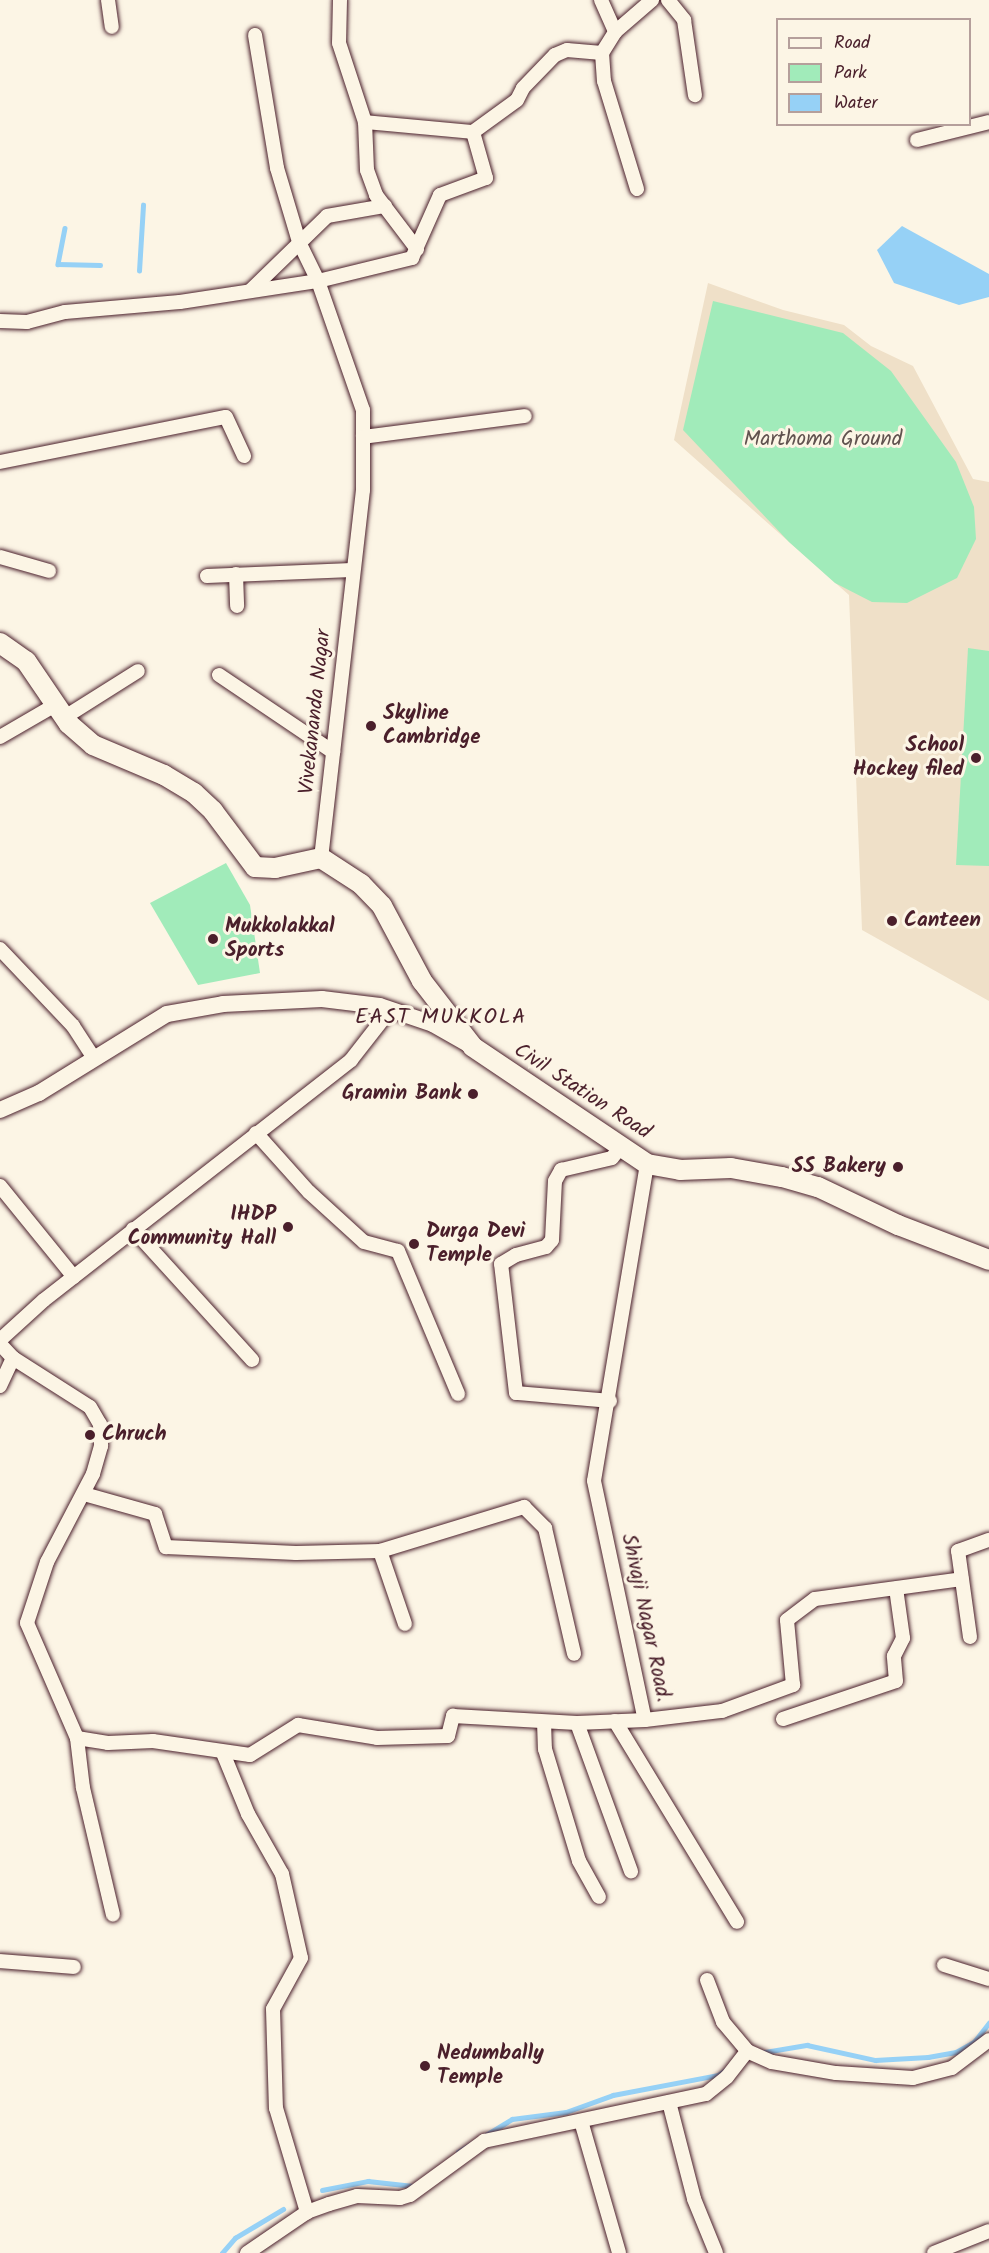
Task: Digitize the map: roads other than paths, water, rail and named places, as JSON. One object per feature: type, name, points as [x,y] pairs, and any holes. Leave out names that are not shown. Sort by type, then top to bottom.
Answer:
[{"type":"main road","points":[[0,643],[26,661],[61,710],[93,745],[164,775],[194,794],[213,811],[255,867],[276,868],[298,860],[321,858]]},
{"type":"main road","name":"Civil Station Road","points":[[321,858],[361,884],[382,906],[422,981],[473,1047],[622,1145],[647,1164],[680,1170],[731,1168],[782,1177],[818,1187],[989,1260]]},
{"type":"street","points":[[108,0],[112,27]]},
{"type":"street","points":[[340,0],[339,44],[365,122],[367,170],[376,195],[417,249]]},
{"type":"street","points":[[601,0],[615,32]]},
{"type":"street","points":[[637,189],[604,81],[602,53],[615,32],[652,0]]},
{"type":"street","points":[[668,0],[684,20],[695,95]]},
{"type":"street","name":"Vivekananda Nagar","points":[[255,35],[277,168],[298,242],[318,281],[363,410],[363,490],[352,570],[321,858]]},
{"type":"street","points":[[365,122],[473,132],[517,100],[523,88],[555,55],[567,50],[602,53]]},
{"type":"street","points":[[917,140],[989,122]]},
{"type":"street","points":[[0,321],[27,322],[65,312],[318,281],[412,258],[440,195],[486,178],[473,132]]},
{"type":"street","points":[[250,291],[327,216],[385,207]]},
{"type":"street","points":[[363,437],[525,416]]},
{"type":"street","points":[[0,462],[226,417],[244,456]]},
{"type":"street","points":[[0,557],[49,571]]},
{"type":"street","points":[[207,576],[352,570]]},
{"type":"street","points":[[236,574],[237,606]]},
{"type":"street","points":[[0,737],[61,710],[138,671]]},
{"type":"street","points":[[219,675],[333,752]]},
{"type":"street","points":[[0,949],[73,1026],[93,1058]]},
{"type":"street","points":[[0,1110],[39,1093],[167,1014],[223,1004],[322,999],[390,1010],[433,1024],[473,1047]]},
{"type":"street","points":[[113,1915],[83,1788],[77,1738],[27,1623],[47,1562],[84,1494],[101,1446],[100,1424],[90,1407],[13,1358],[0,1342],[133,1229],[351,1060],[390,1010]]},
{"type":"street","points":[[256,1132],[309,1192],[364,1242],[398,1251],[458,1394]]},
{"type":"street","points":[[610,1401],[516,1393],[501,1264],[546,1247],[552,1240],[555,1181],[561,1170],[612,1158],[622,1145]]},
{"type":"street","name":"Shivaji Nagar Road.","points":[[647,1164],[610,1401],[594,1481],[645,1720],[722,1711],[793,1685],[787,1620],[815,1599],[962,1579]]},
{"type":"street","points":[[0,1186],[74,1277]]},
{"type":"street","points":[[133,1229],[252,1360]]},
{"type":"street","points":[[0,1386],[13,1358]]},
{"type":"street","points":[[84,1494],[155,1514],[166,1547],[296,1553],[380,1551],[473,1520],[524,1507],[531,1510],[545,1528],[574,1654]]},
{"type":"street","points":[[970,1637],[958,1551],[989,1540]]},
{"type":"street","points":[[380,1551],[405,1624]]},
{"type":"street","points":[[783,1719],[896,1681],[894,1656],[903,1638],[896,1588]]},
{"type":"street","points":[[77,1738],[108,1743],[153,1741],[223,1753],[250,1755],[298,1725],[377,1738],[448,1736],[453,1716],[577,1723],[645,1720]]},
{"type":"street","points":[[615,1721],[737,1922]]},
{"type":"street","points":[[544,1722],[545,1749],[576,1851],[599,1898]]},
{"type":"street","points":[[577,1723],[632,1871]]},
{"type":"street","points":[[223,1753],[248,1814],[282,1874],[301,1958],[273,2009],[275,2086],[276,2108],[308,2212]]},
{"type":"street","points":[[0,1960],[74,1967]]},
{"type":"street","points":[[944,1965],[989,1979]]},
{"type":"street","points":[[706,1980],[723,2022],[747,2051],[772,2062],[836,2073],[913,2078],[952,2068],[989,2040]]},
{"type":"street","points":[[248,2253],[308,2212],[357,2196],[400,2198],[410,2195],[472,2150],[504,2134],[581,2121],[706,2094],[727,2077],[747,2051]]},
{"type":"street","points":[[669,2102],[694,2199],[716,2253]]},
{"type":"street","points":[[581,2121],[619,2253]]},
{"type":"street","points":[[934,2253],[989,2231]]},
{"type":"water","points":[[902,226],[989,274],[989,297],[959,305],[894,283],[877,250]]},
{"type":"waterway","points":[[139,271],[143,205]]},
{"type":"waterway","points":[[65,228],[58,264],[100,265]]},
{"type":"waterway","points":[[759,2053],[807,2045],[875,2060],[928,2057],[956,2052],[974,2042],[989,2023]]},
{"type":"waterway","points":[[458,2152],[512,2119],[566,2112],[613,2095],[718,2075],[727,2069]]},
{"type":"waterway","points":[[322,2190],[368,2181],[413,2186]]},
{"type":"waterway","points":[[222,2253],[235,2238],[283,2209]]},
{"type":"place","name":"Skyline Cambridge","points":[[371,726]]},
{"type":"place","name":"School Hockey filed","points":[[976,758]]},
{"type":"place","name":"Canteen","points":[[892,921]]},
{"type":"place","name":"Mukkolakkal Sports","points":[[213,939]]},
{"type":"place","name":"Gramin Bank","points":[[473,1094]]},
{"type":"place","name":"SS Bakery","points":[[898,1167]]},
{"type":"place","name":"IHDP Community Hall","points":[[288,1227]]},
{"type":"place","name":"Durga Devi Temple","points":[[414,1244]]},
{"type":"place","name":"Chruch","points":[[90,1435]]},
{"type":"place","name":"Nedumbally Temple","points":[[425,2066]]},
{"type":"district","name":"EAST MUKKOLA","points":[[441,1018]]},
{"type":"park label","name":"Marthoma Ground","points":[[823,440]]}]
